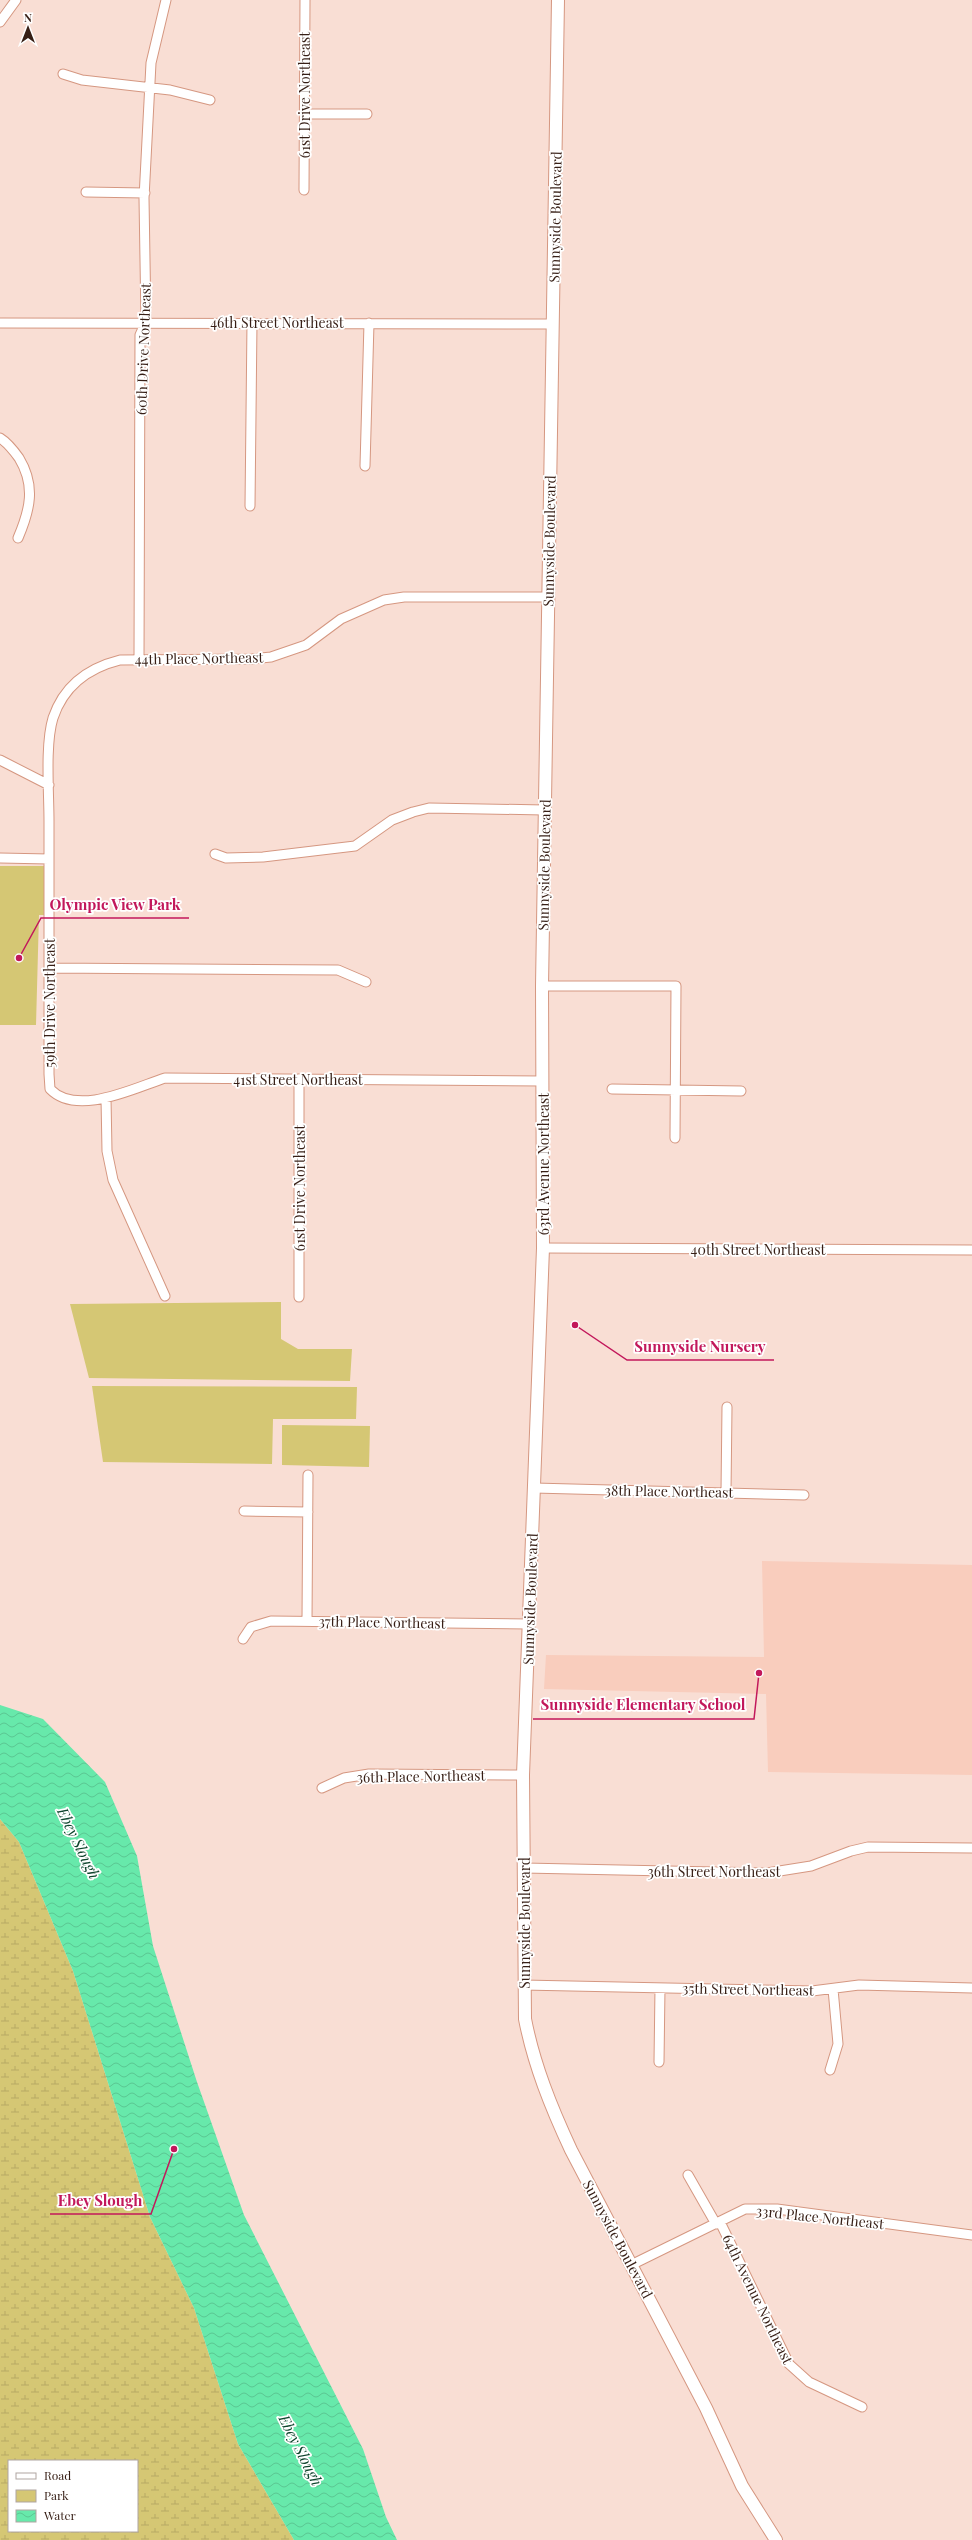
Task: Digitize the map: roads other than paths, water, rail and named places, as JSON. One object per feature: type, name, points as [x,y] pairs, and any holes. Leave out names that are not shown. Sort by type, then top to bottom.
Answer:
[{"type":"street","points":[[0,22],[16,0]]},
{"type":"street","name":"60th Drive Northeast","points":[[139,659],[140,335],[146,322],[145,193],[151,63],[166,0]]},
{"type":"street","name":"61st Drive Northeast","points":[[304,0],[304,190]]},
{"type":"street","name":"Sunnyside Boulevard","points":[[542,1081],[547,597],[558,0]]},
{"type":"street","points":[[63,74],[82,80],[150,86],[210,100]]},
{"type":"street","points":[[304,114],[367,114]]},
{"type":"street","points":[[86,192],[145,193]]},
{"type":"street","points":[[250,506],[252,322]]},
{"type":"street","name":"46th Street Northeast","points":[[0,323],[252,322],[553,324]]},
{"type":"street","points":[[365,466],[369,323]]},
{"type":"street","points":[[0,438],[15,452],[25,468],[30,486],[30,499],[18,538]]},
{"type":"street","name":"44th Place Northeast","points":[[49,785],[53,718],[68,690],[80,677],[103,664],[120,660],[139,659],[252,659],[271,657],[306,645],[341,619],[365,606],[404,597],[547,597]]},
{"type":"street","points":[[0,760],[49,785]]},
{"type":"street","name":"59th Drive Northeast","points":[[49,785],[50,1089],[57,1096]]},
{"type":"street","points":[[215,854],[226,858],[263,858],[356,846],[392,820],[429,808],[544,810]]},
{"type":"street","points":[[0,858],[49,859]]},
{"type":"street","points":[[49,968],[338,970],[366,982]]},
{"type":"street","points":[[542,986],[676,986],[675,1138]]},
{"type":"street","name":"41st Street Northeast","points":[[57,1096],[67,1100],[106,1098],[121,1095],[165,1078],[542,1081]]},
{"type":"street","name":"61st Drive Northeast","points":[[299,1079],[299,1297]]},
{"type":"street","name":"63rd Avenue Northeast","points":[[542,1081],[543,1248]]},
{"type":"street","points":[[612,1089],[741,1092]]},
{"type":"street","points":[[106,1098],[107,1152],[113,1180],[165,1296]]},
{"type":"street","name":"Sunnyside Boulevard","points":[[543,1248],[523,1775],[523,1985],[525,2019],[531,2052],[553,2111],[571,2150],[706,2408],[742,2486],[776,2540]]},
{"type":"street","name":"40th Street Northeast","points":[[543,1248],[972,1250]]},
{"type":"street","points":[[726,1492],[727,1407]]},
{"type":"street","points":[[307,1621],[308,1475]]},
{"type":"street","name":"38th Place Northeast","points":[[534,1488],[804,1495]]},
{"type":"street","points":[[244,1511],[308,1512]]},
{"type":"street","name":"37th Place Northeast","points":[[243,1639],[251,1627],[271,1620],[529,1624]]},
{"type":"street","name":"36th Place Northeast","points":[[322,1788],[344,1778],[369,1774],[523,1775]]},
{"type":"street","name":"36th Street Northeast","points":[[524,1868],[767,1873],[811,1866],[851,1851],[868,1847],[972,1848]]},
{"type":"street","name":"35th Street Northeast","points":[[523,1985],[812,1991],[859,1985],[972,1988]]},
{"type":"street","points":[[659,2062],[660,1988]]},
{"type":"street","points":[[830,2070],[838,2044],[833,1989]]},
{"type":"street","name":"64th Avenue Northeast","points":[[688,2175],[718,2223],[789,2364],[809,2382],[862,2407]]},
{"type":"street","name":"33rd Place Northeast","points":[[631,2265],[746,2209],[777,2209],[972,2235]]},
{"type":"water","name":"Ebey Slough","points":[[0,1705],[43,1719],[105,1782],[137,1856],[153,1946],[197,2082],[244,2215],[363,2449],[386,2517],[397,2540],[294,2540],[238,2444],[194,2308],[150,2217],[73,1971],[19,1842],[0,1819]]},
{"type":"place","name":"Olympic View Park","points":[[19,958]]},
{"type":"place","name":"Sunnyside Nursery","points":[[575,1325]]},
{"type":"place","name":"Sunnyside Elementary School","points":[[759,1673]]},
{"type":"place","name":"Ebey Slough","points":[[174,2149]]}]
